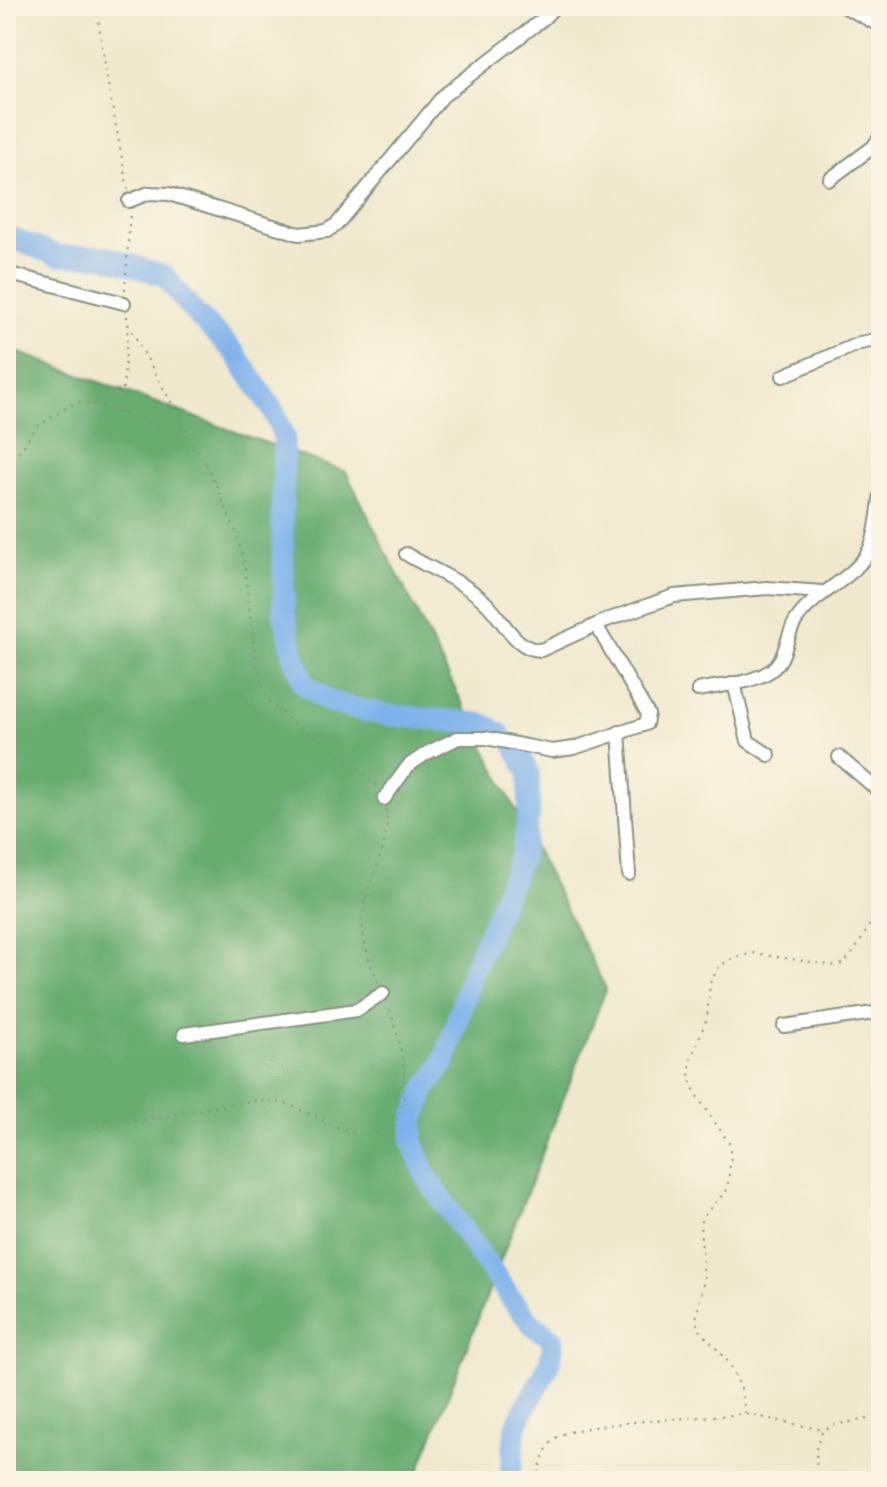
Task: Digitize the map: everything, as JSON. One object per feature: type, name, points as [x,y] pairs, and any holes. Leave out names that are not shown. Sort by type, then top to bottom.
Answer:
[{"type":"street","points":[[843,6],[881,26]]},
{"type":"street","points":[[129,201],[149,193],[169,194],[299,234],[327,231],[337,224],[443,96],[550,12]]},
{"type":"street","points":[[830,179],[873,147],[881,136]]},
{"type":"street","points":[[6,273],[124,303]]},
{"type":"street","points":[[783,376],[860,343],[881,339]]},
{"type":"street","points":[[698,690],[752,679],[781,662],[795,622],[822,592],[853,569],[868,552],[881,493]]},
{"type":"street","points":[[406,554],[484,600],[523,646],[533,650],[541,650],[596,625],[674,596],[767,588],[822,592]]},
{"type":"street","points":[[384,799],[408,766],[458,738],[486,738],[552,751],[574,748],[646,724],[649,718],[596,625]]},
{"type":"street","points":[[734,683],[748,741],[769,755]]},
{"type":"street","points":[[619,732],[629,874]]},
{"type":"street","points":[[839,757],[881,793]]},
{"type":"street","points":[[184,1034],[357,1010],[383,993]]},
{"type":"street","points":[[784,1026],[881,1012]]},
{"type":"path","points":[[96,6],[128,180],[131,232],[124,303],[128,324],[121,413]]},
{"type":"path","points":[[96,1128],[245,1102],[272,1101],[295,1106],[356,1133],[371,1134],[384,1130],[394,1121],[404,1096],[406,1068],[396,1024],[371,967],[363,937],[363,911],[379,866],[385,837],[387,815],[384,799],[377,786],[352,762],[285,717],[268,700],[255,659],[244,561],[236,532],[192,438],[128,324]]},
{"type":"path","points":[[6,462],[20,451],[36,427],[66,406],[87,402],[192,438]]},
{"type":"path","points":[[745,1414],[742,1391],[730,1364],[698,1328],[696,1320],[704,1279],[700,1223],[727,1190],[731,1157],[729,1143],[697,1096],[690,1080],[690,1062],[707,1018],[710,983],[719,966],[753,953],[844,965],[881,906]]},
{"type":"path","points":[[536,1481],[546,1450],[559,1436],[601,1426],[745,1414],[823,1430],[838,1424],[881,1417]]},
{"type":"path","points":[[817,1481],[816,1449],[823,1430]]},
{"type":"green space","points":[[6,348],[346,472],[606,989],[415,1481],[6,1481]]},
{"type":"waterway","points":[[6,236],[58,256],[104,256],[165,276],[191,309],[235,353],[273,410],[284,437],[284,614],[304,684],[328,701],[351,708],[387,715],[483,724],[500,734]]},
{"type":"waterway","points":[[508,1481],[517,1425],[545,1373],[553,1339],[533,1325],[512,1300],[428,1180],[412,1141],[414,1119],[425,1090],[444,1063],[471,975],[521,857],[529,814],[529,773],[515,746]]}]
